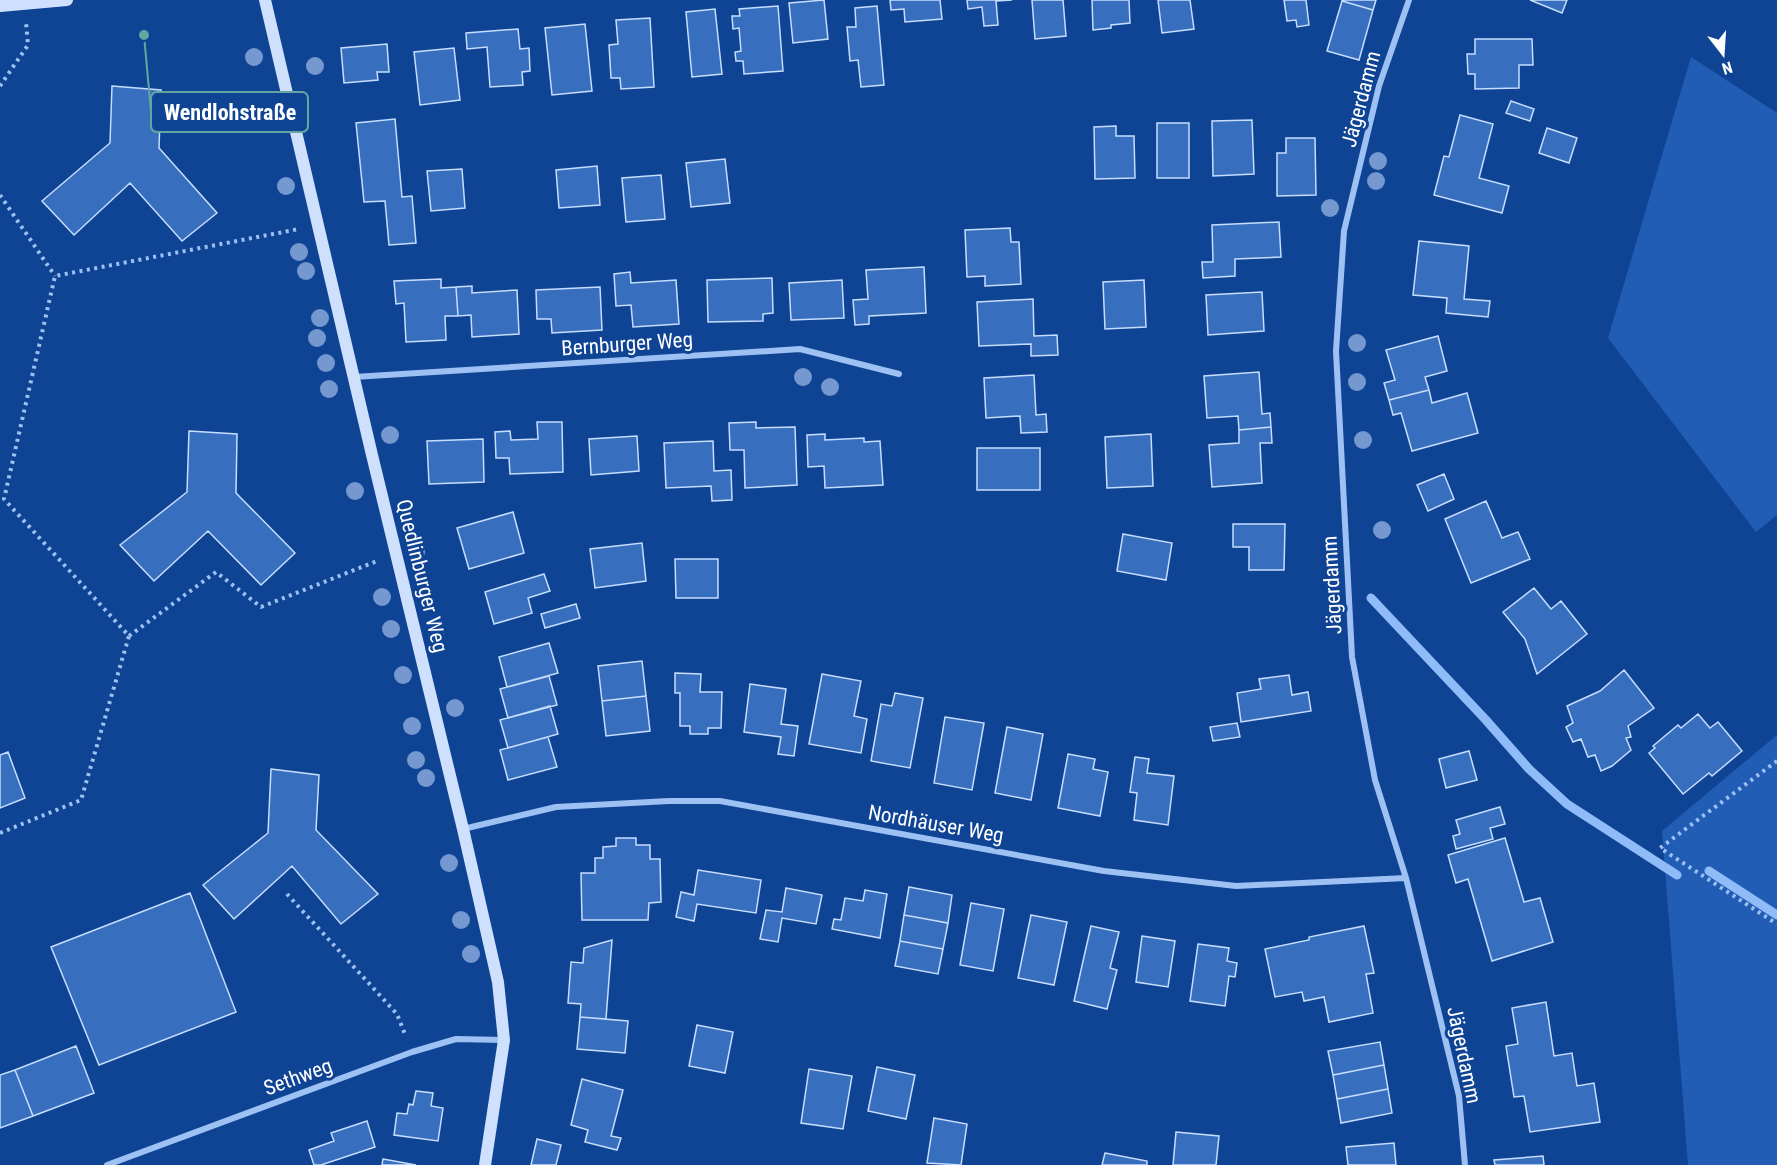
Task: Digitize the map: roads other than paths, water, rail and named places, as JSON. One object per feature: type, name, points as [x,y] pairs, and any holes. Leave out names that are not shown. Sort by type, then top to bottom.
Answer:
[{"type":"street","points":[[0,6],[67,0]]},
{"type":"street","name":"Quedlinburger Weg","points":[[265,0],[498,982],[504,1040],[485,1165]]},
{"type":"street","name":"Jägerdamm","points":[[1409,0],[1379,86],[1344,231],[1336,351],[1352,657],[1375,780],[1406,878],[1459,1096],[1465,1165]]},
{"type":"street","name":"Bernburger Weg","points":[[353,377],[800,349],[899,374]]},
{"type":"street","name":"Nordhäuser Weg","points":[[463,829],[556,807],[669,801],[720,801],[1104,871],[1236,886],[1406,878]]},
{"type":"street","name":"Sethweg","points":[[107,1165],[412,1052],[456,1039],[504,1040]]},
{"type":"waterway","points":[[1371,598],[1529,769],[1567,804],[1677,875]]},
{"type":"waterway","points":[[1709,871],[1777,915]]},
{"type":"place","name":"Wendlohstraße","points":[[144,35]]}]
